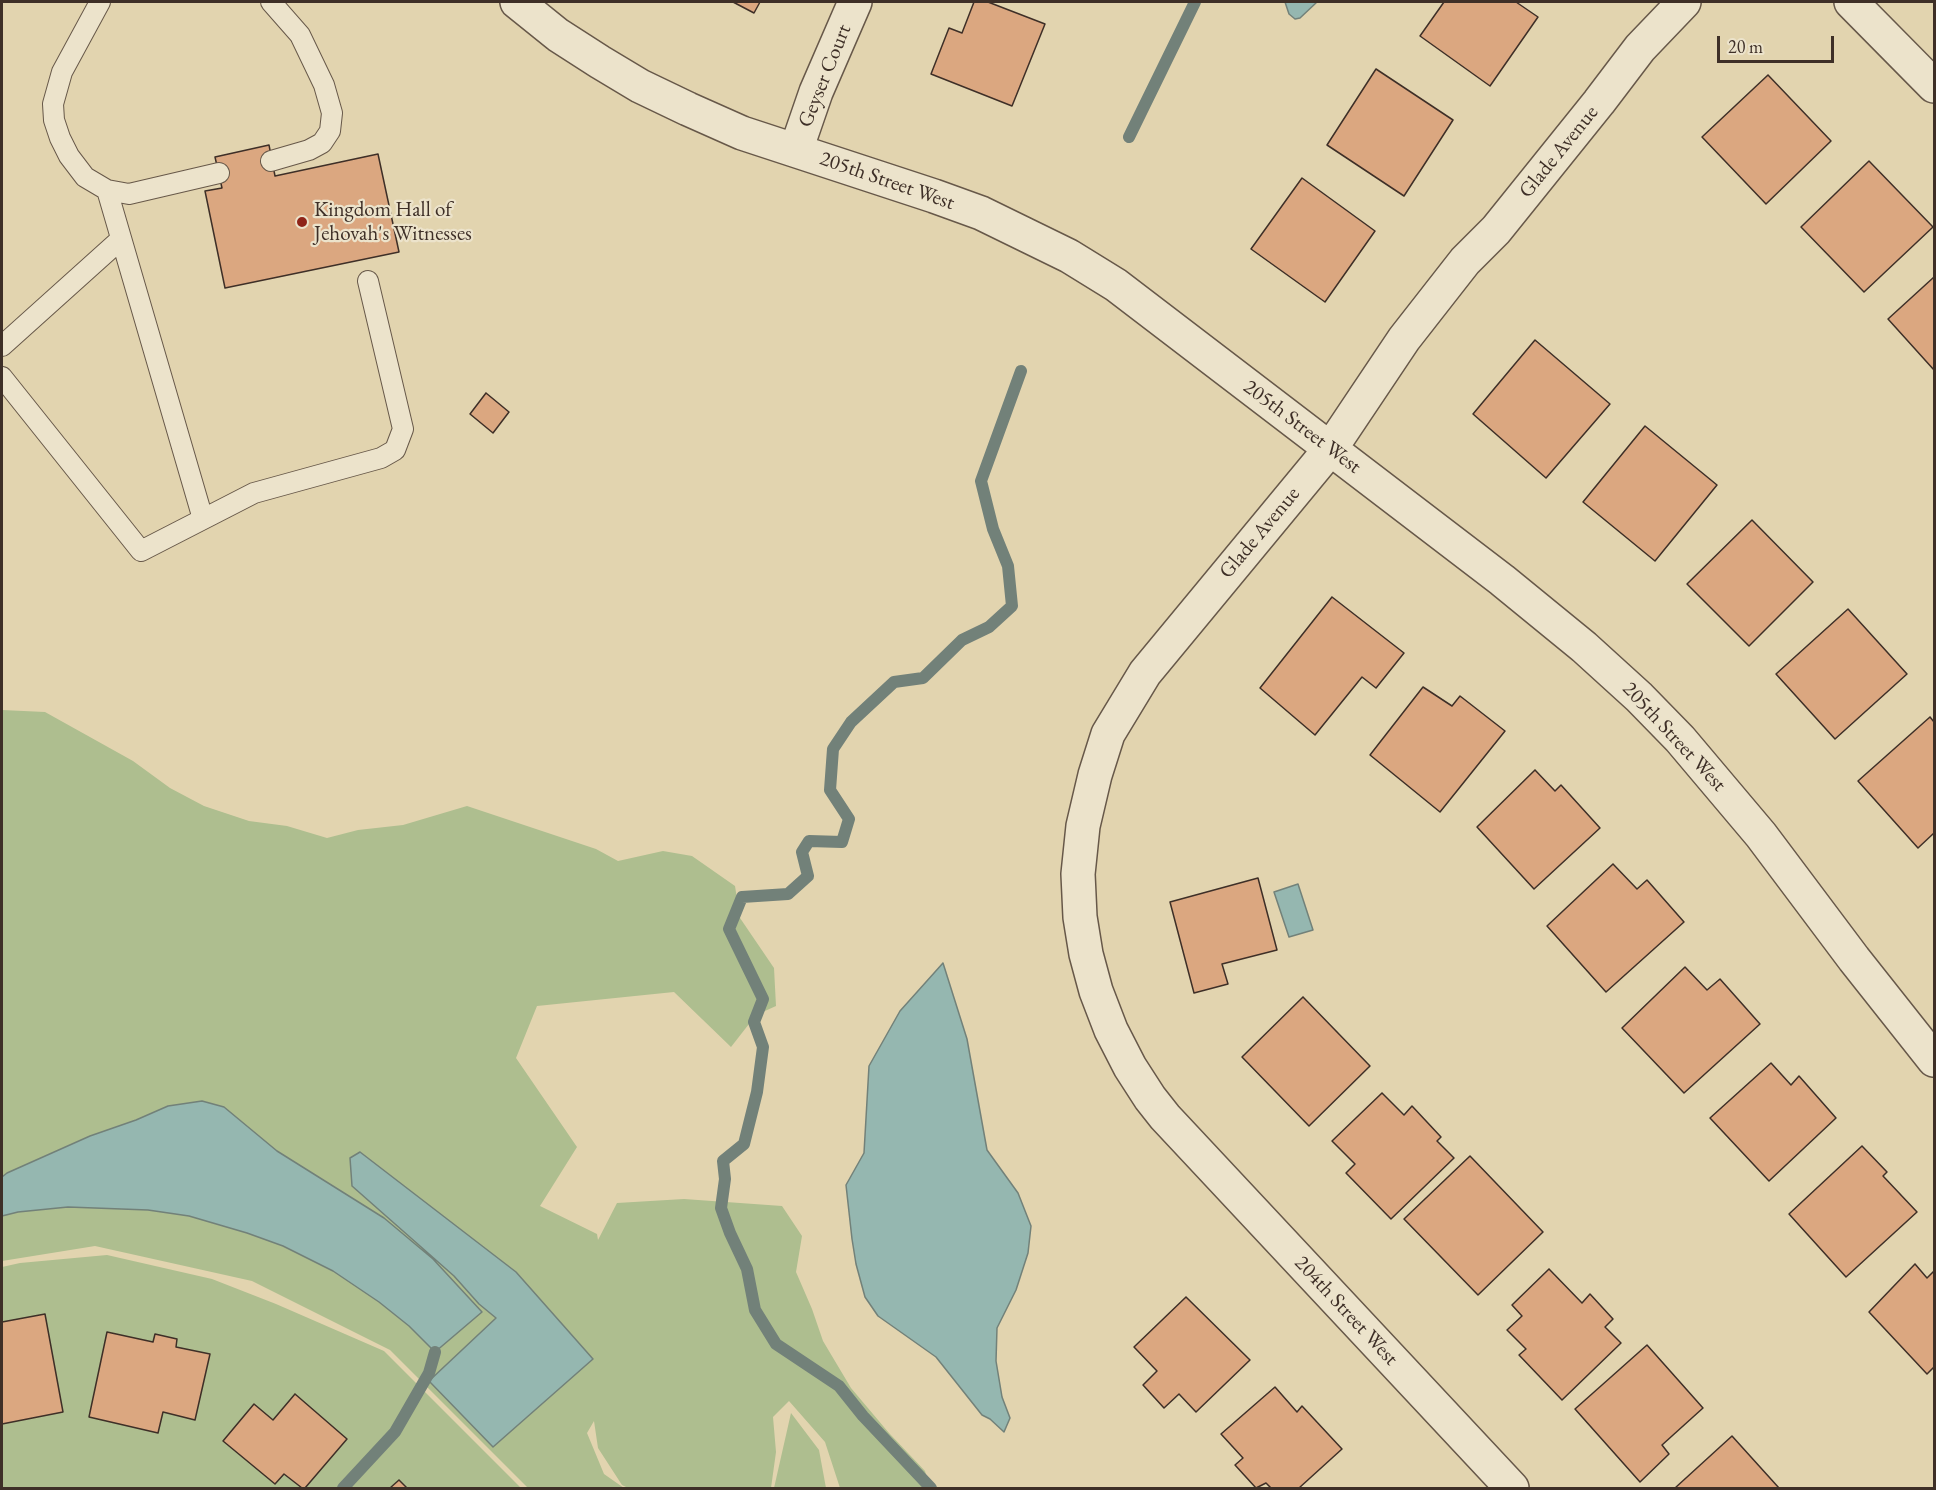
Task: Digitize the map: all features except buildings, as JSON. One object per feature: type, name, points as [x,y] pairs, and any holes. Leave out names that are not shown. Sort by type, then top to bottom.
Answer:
[{"type":"street","name":"205th Street West","points":[[517,2],[558,35],[640,86],[741,133],[981,213],[1069,256],[1116,285],[1502,580],[1584,647],[1639,697],[1680,739],[1761,835],[1854,959],[1935,1060]]},
{"type":"street","name":"Geyser Court","points":[[796,150],[816,92],[855,2]]},
{"type":"street","name":"Glade Avenue","points":[[1181,1133],[1157,1107],[1130,1068],[1111,1030],[1086,954],[1080,917],[1078,874],[1083,826],[1108,734],[1145,673],[1331,448],[1404,339],[1465,261],[1496,230],[1640,48],[1684,2]]},
{"type":"street","points":[[1851,2],[1935,86]]},
{"type":"street","name":"204th Street West","points":[[1181,1133],[1512,1488]]},
{"type":"lane","points":[[100,2],[62,72],[53,104],[54,120],[69,156],[85,177],[107,190],[129,194],[219,173]]},
{"type":"lane","points":[[271,2],[300,35],[324,85],[332,113],[330,131],[322,143],[309,150],[271,161]]},
{"type":"lane","points":[[107,190],[203,519]]},
{"type":"lane","points":[[2,345],[121,238]]},
{"type":"lane","points":[[2,377],[141,551],[254,493],[381,458],[395,450],[403,429],[368,281]]},
{"type":"green space","points":[[2,710],[45,712],[133,761],[170,788],[204,806],[249,821],[287,826],[327,838],[358,830],[403,825],[467,806],[596,849],[618,861],[663,851],[692,856],[735,886],[740,918],[774,968],[776,1006],[756,1015],[731,1047],[674,992],[537,1006],[516,1058],[577,1147],[540,1206],[597,1234],[598,1240],[617,1203],[684,1199],[782,1206],[802,1236],[796,1272],[823,1341],[851,1388],[925,1471],[930,1488],[840,1488],[825,1442],[789,1401],[773,1417],[776,1452],[771,1488],[628,1488],[622,1485],[598,1448],[594,1421],[587,1433],[604,1474],[624,1488],[528,1488],[390,1350],[252,1281],[95,1246],[2,1261]]},
{"type":"green space","points":[[107,1255],[212,1279],[384,1351],[521,1488],[2,1488],[2,1267],[20,1263]]},
{"type":"green space","points":[[791,1413],[819,1450],[826,1488],[774,1488]]},
{"type":"water","points":[[1285,2],[1317,2],[1300,18],[1295,19],[1289,14]]},
{"type":"water","points":[[1298,884],[1313,930],[1289,937],[1274,892]]},
{"type":"water","points":[[943,963],[967,1039],[987,1150],[1018,1193],[1031,1226],[1028,1253],[1016,1290],[997,1328],[996,1361],[1002,1397],[1010,1418],[1004,1432],[982,1415],[936,1357],[878,1316],[865,1297],[852,1239],[846,1185],[864,1153],[869,1066],[900,1011]]},
{"type":"water","points":[[202,1101],[224,1107],[277,1151],[384,1218],[433,1259],[482,1312],[435,1352],[409,1326],[379,1302],[333,1271],[283,1246],[247,1233],[189,1216],[148,1210],[68,1207],[18,1212],[2,1216],[2,1177],[7,1173],[90,1136],[168,1106]]},
{"type":"water","points":[[360,1152],[516,1272],[593,1359],[493,1447],[429,1381],[496,1318],[479,1304],[454,1276],[352,1186],[350,1158]]},
{"type":"waterway","points":[[1129,137],[1195,2]]},
{"type":"waterway","points":[[931,1488],[863,1416],[839,1386],[776,1344],[755,1310],[747,1269],[721,1208],[725,1179],[723,1161],[744,1144],[757,1092],[763,1047],[754,1022],[763,999],[729,929],[742,897],[788,894],[808,876],[802,852],[809,841],[842,842],[849,819],[830,790],[833,749],[851,722],[894,682],[923,678],[962,640],[989,627],[1012,606],[1008,566],[993,529],[981,481],[1021,371]]},
{"type":"waterway","points":[[343,1488],[395,1432],[429,1373],[435,1352]]},
{"type":"place","name":"Kingdom Hall of Jehovah's Witnesses","points":[[302,222]]}]
